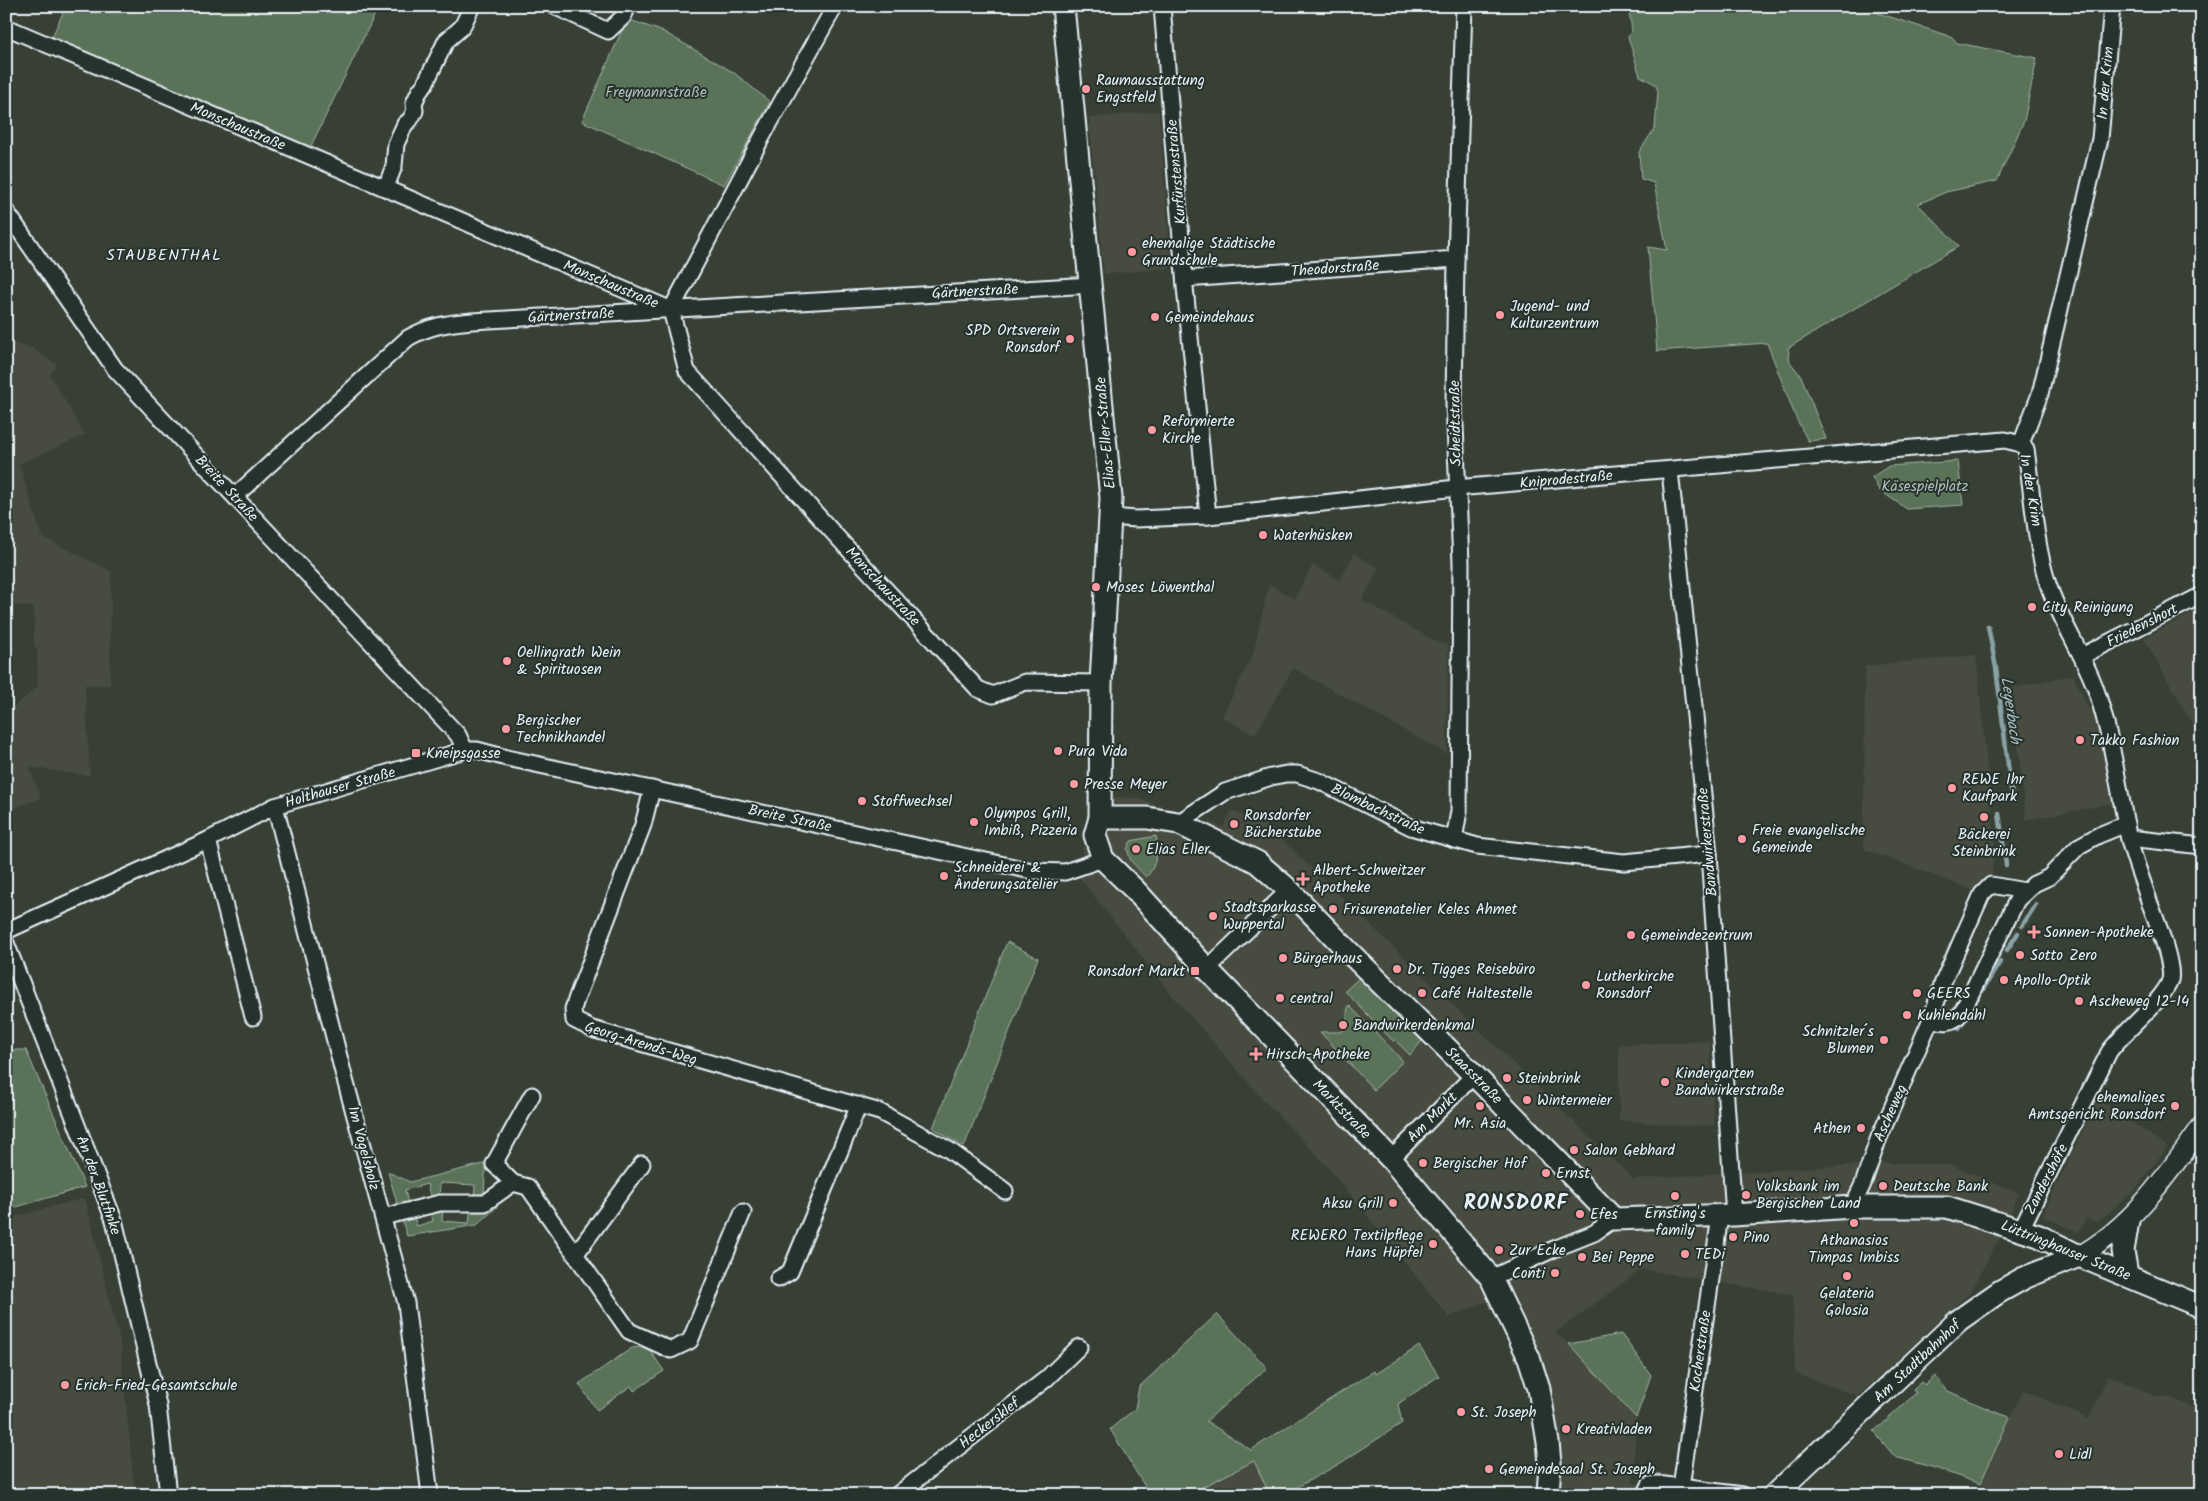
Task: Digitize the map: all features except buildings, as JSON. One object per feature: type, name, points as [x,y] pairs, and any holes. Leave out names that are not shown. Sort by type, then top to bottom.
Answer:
[{"type":"main road","name":"Elias-Eller-Straße","points":[[1063,6],[1111,498],[1101,683],[1100,818],[1095,835],[1103,859]]},
{"type":"main road","name":"Staasstraße","points":[[1100,818],[1147,818],[1178,823],[1257,862],[1289,890],[1474,1075],[1614,1219]]},
{"type":"main road","name":"Marktstraße","points":[[1103,859],[1136,890],[1207,969],[1391,1159],[1491,1278],[1528,1358],[1539,1389],[1550,1463],[1548,1495]]},
{"type":"main road","name":"Lüttringhauser Straße","points":[[1614,1219],[1727,1216],[1852,1207],[1947,1206],[2020,1229],[2079,1256],[2127,1274],[2202,1307]]},
{"type":"main road","points":[[2127,1274],[2123,1251],[2128,1221]]},
{"type":"main road","name":"Am Stadtbahnhof","points":[[1774,1495],[1959,1320],[2018,1281],[2079,1256]]},
{"type":"street","points":[[386,187],[394,166],[396,144],[405,124],[410,120],[414,111],[414,103],[419,92],[446,41],[462,27],[472,6]]},
{"type":"street","points":[[554,6],[608,31],[623,18],[628,6]]},
{"type":"street","points":[[671,310],[762,137],[835,6]]},
{"type":"street","name":"Kurfürstenstraße","points":[[1162,6],[1185,278],[1208,516]]},
{"type":"street","name":"Scheidtstraße","points":[[1454,840],[1459,812],[1461,563],[1456,488],[1454,403],[1456,259],[1464,6]]},
{"type":"street","name":"In der Krim","points":[[2112,6],[2100,139],[2040,394],[2021,444],[2026,449],[2043,564],[2048,584],[2096,689],[2108,734],[2127,831]]},
{"type":"street","name":"Monschaustraße","points":[[6,28],[377,186],[386,187],[671,310],[687,371],[978,689],[993,695],[1025,682],[1101,683]]},
{"type":"street","name":"Breite Straße","points":[[6,211],[115,369],[471,750],[1032,871],[1065,872],[1103,859]]},
{"type":"street","name":"Theodorstraße","points":[[1185,278],[1456,259]]},
{"type":"street","name":"Gärtnerstraße","points":[[235,496],[408,338],[424,329],[472,321],[1091,285]]},
{"type":"street","name":"Kniprodestraße","points":[[1110,518],[1136,519],[1208,516],[1456,488],[2005,440],[2021,444]]},
{"type":"street","name":"Bandwirkerstraße","points":[[1670,470],[1709,854],[1727,1216]]},
{"type":"street","name":"Friedenshort","points":[[2082,656],[2202,595]]},
{"type":"street","name":"Holthauser Straße","points":[[6,931],[208,840],[275,806],[471,750]]},
{"type":"street","name":"Blombachstraße","points":[[1178,823],[1224,792],[1271,777],[1297,774],[1319,781],[1411,827],[1454,840],[1499,849],[1624,862],[1709,854]]},
{"type":"street","name":"Georg-Arends-Weg","points":[[652,789],[644,825],[577,997],[573,1009],[574,1020],[592,1029],[880,1112],[949,1150],[1005,1191]]},
{"type":"street","name":"Im Vogelsholz","points":[[275,806],[344,1076],[406,1303],[430,1495]]},
{"type":"street","points":[[1931,1019],[1950,1022],[1957,1019],[2017,900],[2034,884],[2049,877],[2079,846],[2099,835],[2127,831],[2202,846]]},
{"type":"street","name":"Zandershöfe","points":[[2020,1229],[2113,1047],[2166,990],[2171,979],[2163,943],[2127,831]]},
{"type":"street","points":[[208,840],[253,1017]]},
{"type":"street","name":"Ascheweg","points":[[1852,1207],[1863,1184],[1878,1140],[1931,1019],[1943,982],[1982,894],[1991,885],[2025,891]]},
{"type":"street","points":[[1207,969],[1289,890]]},
{"type":"street","name":"An der Blutfinke","points":[[6,943],[114,1220],[158,1405],[168,1495]]},
{"type":"street","name":"Am Markt","points":[[1391,1159],[1474,1075]]},
{"type":"street","points":[[532,1095],[494,1164],[513,1183],[528,1187],[629,1331],[671,1350],[690,1341],[743,1212]]},
{"type":"street","points":[[778,1280],[790,1272],[859,1105]]},
{"type":"street","points":[[2079,1256],[2106,1240],[2128,1221],[2163,1180],[2202,1126]]},
{"type":"street","points":[[575,1254],[642,1164]]},
{"type":"street","points":[[383,1217],[440,1203],[485,1203],[513,1183]]},
{"type":"street","name":"Kocherstraße","points":[[1681,1487],[1727,1216]]},
{"type":"street","points":[[1491,1278],[1594,1233],[1614,1219]]},
{"type":"street","name":"Heckersklef","points":[[896,1495],[1046,1379],[1079,1347]]},
{"type":"street","points":[[1645,1495],[1650,1485],[1657,1484],[1743,1495]]},
{"type":"shaded area","points":[[1159,111],[1171,268],[1104,274],[1089,118]]},
{"type":"shaded area","points":[[6,341],[32,348],[57,365],[50,375],[85,435],[19,464],[42,537],[111,571],[110,685],[85,685],[90,776],[29,767],[41,798],[6,811],[6,714],[38,686],[37,650],[34,645],[34,607],[6,604]]},
{"type":"shaded area","points":[[1354,554],[1379,568],[1362,600],[1438,643],[1448,645],[1447,754],[1293,668],[1255,735],[1222,717],[1253,654],[1269,584],[1294,599],[1313,565],[1340,580]]},
{"type":"shaded area","points":[[2192,613],[2202,632],[2202,741],[2144,638]]},
{"type":"shaded area","points":[[1976,655],[1995,843],[1992,875],[1975,891],[1864,849],[1864,792],[1865,666]]},
{"type":"shaded area","points":[[2073,675],[2090,712],[2095,712],[2113,803],[2026,820],[2012,688]]},
{"type":"shaded area","points":[[1115,797],[1136,798],[1223,827],[1232,811],[1268,826],[1633,1179],[1886,1163],[1951,1165],[2019,1193],[2000,1237],[1970,1292],[1858,1396],[1795,1373],[1793,1295],[1642,1269],[1555,1333],[1569,1344],[1636,1418],[1633,1483],[1683,1495],[1549,1495],[1552,1464],[1497,1290],[1488,1301],[1449,1317],[1327,1166],[1263,1099],[1172,995],[1079,877],[1086,828]]},
{"type":"shaded area","name":"Kindergarten Bandwirkerstraße","points":[[1710,1041],[1714,1125],[1686,1126],[1619,1120],[1619,1045]]},
{"type":"shaded area","points":[[2098,1099],[2168,1147],[2133,1192],[2097,1222],[2086,1218],[2079,1232],[2042,1216]]},
{"type":"shaded area","name":"Erich-Fried-Gesamtschule","points":[[85,1198],[120,1342],[135,1495],[6,1495],[6,1219]]},
{"type":"shaded area","points":[[2108,1375],[2156,1396],[2170,1397],[2196,1409],[2202,1398],[2202,1495],[2009,1495],[1980,1484],[2023,1390],[2089,1419]]},
{"type":"shaded area","points":[[1251,1455],[1270,1495],[1185,1495]]},
{"type":"green space","points":[[66,6],[379,6],[310,148],[52,37]]},
{"type":"green space","points":[[1628,6],[1877,6],[1878,13],[1952,37],[1957,43],[2037,58],[2024,121],[1997,181],[1946,192],[1918,204],[1959,246],[1788,348],[1790,362],[1801,376],[1826,439],[1808,441],[1796,418],[1767,343],[1657,351],[1648,247],[1667,250],[1654,183],[1641,179],[1639,152],[1655,128],[1658,91],[1655,84],[1640,76],[1628,37],[1632,30]]},
{"type":"green space","name":"Freymannstraße","points":[[627,19],[664,32],[733,72],[770,102],[724,185],[582,121]]},
{"type":"green space","name":"Käsespielplatz","points":[[1958,461],[1963,505],[1907,509],[1879,490],[1872,477],[1889,466]]},
{"type":"green space","points":[[1156,836],[1156,858],[1152,869],[1146,877],[1131,861],[1127,849],[1131,841]]},
{"type":"green space","points":[[1007,942],[1038,958],[964,1147],[933,1128]]},
{"type":"green space","points":[[1359,978],[1422,1041],[1410,1055],[1395,1040],[1393,1041],[1345,991]]},
{"type":"green space","points":[[1349,1005],[1403,1061],[1374,1090],[1320,1032],[1341,1032],[1345,1027]]},
{"type":"green space","points":[[6,1050],[26,1050],[85,1187],[6,1210]]},
{"type":"green space","points":[[490,1158],[485,1175],[484,1195],[474,1202],[475,1185],[440,1183],[439,1201],[432,1203],[427,1184],[405,1190],[409,1208],[399,1210],[388,1172],[410,1182],[487,1163]]},
{"type":"green space","points":[[491,1201],[498,1206],[477,1225],[407,1236],[400,1214],[412,1211],[417,1226],[433,1221],[428,1204],[443,1204],[442,1221],[469,1223],[471,1204]]},
{"type":"green space","points":[[1217,1314],[1267,1368],[1206,1421],[1251,1450],[1374,1371],[1376,1374],[1419,1346],[1439,1376],[1398,1404],[1402,1423],[1339,1464],[1283,1495],[1270,1495],[1254,1461],[1187,1495],[1150,1495],[1110,1429],[1135,1409],[1139,1387]]},
{"type":"green space","points":[[1621,1334],[1651,1375],[1636,1418],[1569,1344]]},
{"type":"green space","points":[[647,1346],[664,1371],[634,1391],[631,1386],[597,1410],[579,1384],[632,1348]]},
{"type":"green space","points":[[1935,1376],[1948,1391],[2010,1417],[1980,1484],[1935,1468],[1895,1457],[1874,1432],[1916,1393],[1913,1389],[1921,1382],[1925,1385]]},
{"type":"waterway","name":"Leyerbach","points":[[1988,626],[1996,668],[2012,797]]},
{"type":"waterway","name":"Leyerbach","points":[[1999,813],[2006,865]]},
{"type":"waterway","name":"Leyerbach","points":[[2022,926],[2036,904]]},
{"type":"waterway","name":"Leyerbach","points":[[2007,950],[2018,933]]},
{"type":"waterway","name":"Leyerbach","points":[[1982,991],[2000,962]]},
{"type":"waterway","name":"Leyerbach","points":[[1972,1007],[1978,997]]},
{"type":"waterway","name":"Leyerbach","points":[[1959,1028],[1966,1017]]},
{"type":"place","name":"Raumausstattung Engstfeld","points":[[1086,89]]},
{"type":"place","name":"ehemalige Städtische Grundschule","points":[[1132,252]]},
{"type":"place","name":"Jugend- und Kulturzentrum","points":[[1500,315]]},
{"type":"place","name":"Gemeindehaus","points":[[1155,317]]},
{"type":"place","name":"SPD Ortsverein Ronsdorf","points":[[1070,339]]},
{"type":"place","name":"Reformierte Kirche","points":[[1152,430]]},
{"type":"place","name":"Waterhüsken","points":[[1263,535]]},
{"type":"place","name":"Moses Löwenthal","points":[[1096,587]]},
{"type":"place","name":"City Reinigung","points":[[2032,607]]},
{"type":"place","name":"Oellingrath Wein & Spirituosen","points":[[507,661]]},
{"type":"place","name":"Bergischer Technikhandel","points":[[506,729]]},
{"type":"place","name":"Takko Fashion","points":[[2080,740]]},
{"type":"place","name":"Pura Vida","points":[[1058,751]]},
{"type":"place","name":"Kneipsgasse","points":[[416,753]]},
{"type":"place","name":"Presse Meyer","points":[[1074,784]]},
{"type":"place","name":"REWE Ihr Kaufpark","points":[[1952,788]]},
{"type":"place","name":"Stoffwechsel","points":[[862,801]]},
{"type":"place","name":"Bäckerei Steinbrink","points":[[1984,817]]},
{"type":"place","name":"Olympos Grill, Imbiß, Pizzeria","points":[[974,822]]},
{"type":"place","name":"Ronsdorfer Bücherstube","points":[[1234,824]]},
{"type":"place","name":"Freie evangelische Gemeinde","points":[[1742,839]]},
{"type":"place","name":"Elias Eller","points":[[1136,849]]},
{"type":"place","name":"Schneiderei & Änderungsatelier","points":[[944,876]]},
{"type":"place","name":"Albert-Schweitzer Apotheke","points":[[1303,879]]},
{"type":"place","name":"Frisurenatelier Keles Ahmet","points":[[1333,909]]},
{"type":"place","name":"Stadtsparkasse Wuppertal","points":[[1213,916]]},
{"type":"place","name":"Sonnen-Apotheke","points":[[2034,932]]},
{"type":"place","name":"Gemeindezentrum","points":[[1631,935]]},
{"type":"place","name":"Sotto Zero","points":[[2020,955]]},
{"type":"place","name":"Bürgerhaus","points":[[1283,958]]},
{"type":"place","name":"Dr. Tigges Reisebüro","points":[[1397,969]]},
{"type":"place","name":"Ronsdorf Markt","points":[[1195,971]]},
{"type":"place","name":"Apollo-Optik","points":[[2004,980]]},
{"type":"place","name":"Lutherkirche Ronsdorf","points":[[1586,985]]},
{"type":"place","name":"Café Haltestelle","points":[[1422,993]]},
{"type":"place","name":"GEERS","points":[[1917,993]]},
{"type":"place","name":"central","points":[[1280,998]]},
{"type":"place","name":"Ascheweg 12-14","points":[[2079,1001]]},
{"type":"place","name":"Kuhlendahl","points":[[1907,1015]]},
{"type":"place","name":"Bandwirkerdenkmal","points":[[1343,1025]]},
{"type":"place","name":"Schnitzler´s Blumen","points":[[1884,1040]]},
{"type":"place","name":"Hirsch-Apotheke","points":[[1256,1054]]},
{"type":"place","name":"Steinbrink","points":[[1507,1078]]},
{"type":"place","name":"Kindergarten Bandwirkerstraße","points":[[1665,1082]]},
{"type":"place","name":"Wintermeier","points":[[1527,1100]]},
{"type":"place","name":"Mr. Asia","points":[[1480,1106]]},
{"type":"place","name":"ehemaliges Amtsgericht Ronsdorf","points":[[2175,1106]]},
{"type":"place","name":"Athen","points":[[1861,1128]]},
{"type":"place","name":"Salon Gebhard","points":[[1574,1150]]},
{"type":"place","name":"Bergischer Hof","points":[[1423,1163]]},
{"type":"place","name":"Ernst","points":[[1546,1173]]},
{"type":"place","name":"Deutsche Bank","points":[[1883,1186]]},
{"type":"place","name":"Volksbank im Bergischen Land","points":[[1746,1195]]},
{"type":"place","name":"Ernsting's family","points":[[1675,1196]]},
{"type":"place","name":"Aksu Grill","points":[[1393,1203]]},
{"type":"place","name":"Efes","points":[[1580,1214]]},
{"type":"place","name":"Athanasios Timpas Imbiss","points":[[1854,1223]]},
{"type":"place","name":"Pino","points":[[1733,1237]]},
{"type":"place","name":"REWERO Textilpflege Hans Hüpfel","points":[[1433,1244]]},
{"type":"place","name":"Zur Ecke","points":[[1499,1250]]},
{"type":"place","name":"TEDi","points":[[1685,1254]]},
{"type":"place","name":"Bei Peppe","points":[[1582,1257]]},
{"type":"place","name":"Conti","points":[[1555,1273]]},
{"type":"place","name":"Gelateria Golosia","points":[[1847,1276]]},
{"type":"place","name":"Erich-Fried-Gesamtschule","points":[[65,1385]]},
{"type":"place","name":"St. Joseph","points":[[1461,1412]]},
{"type":"place","name":"Kreativladen","points":[[1566,1429]]},
{"type":"place","name":"Lidl","points":[[2059,1454]]},
{"type":"place","name":"Gemeindesaal St. Joseph","points":[[1489,1469]]},
{"type":"district","name":"STAUBENTHAL","points":[[164,254]]},
{"type":"district","name":"RONSDORF","points":[[1516,1202]]}]
